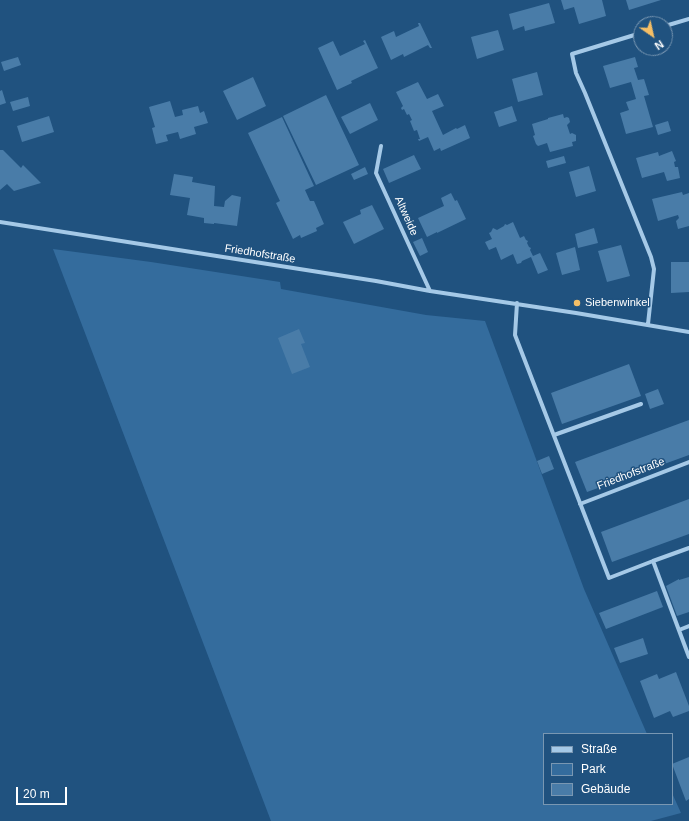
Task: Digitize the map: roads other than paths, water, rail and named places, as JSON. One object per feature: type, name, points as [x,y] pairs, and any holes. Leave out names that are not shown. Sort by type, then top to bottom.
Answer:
[{"type":"street","points":[[673,24],[689,19]]},
{"type":"street","points":[[633,35],[572,54],[576,74],[585,93],[654,269],[648,324]]},
{"type":"street","name":"Altweide","points":[[381,146],[376,173],[430,291]]},
{"type":"street","name":"Friedhofstraße","points":[[0,222],[376,280],[430,291],[648,324],[689,332]]},
{"type":"street","points":[[517,304],[515,335],[609,578],[689,548]]},
{"type":"street","points":[[554,435],[641,404]]},
{"type":"street","name":"Friedhofstraße","points":[[580,504],[689,462]]},
{"type":"street","points":[[653,562],[689,658]]},
{"type":"street","points":[[679,630],[689,626]]},
{"type":"place","name":"Siebenwinkel","points":[[577,303]]}]
